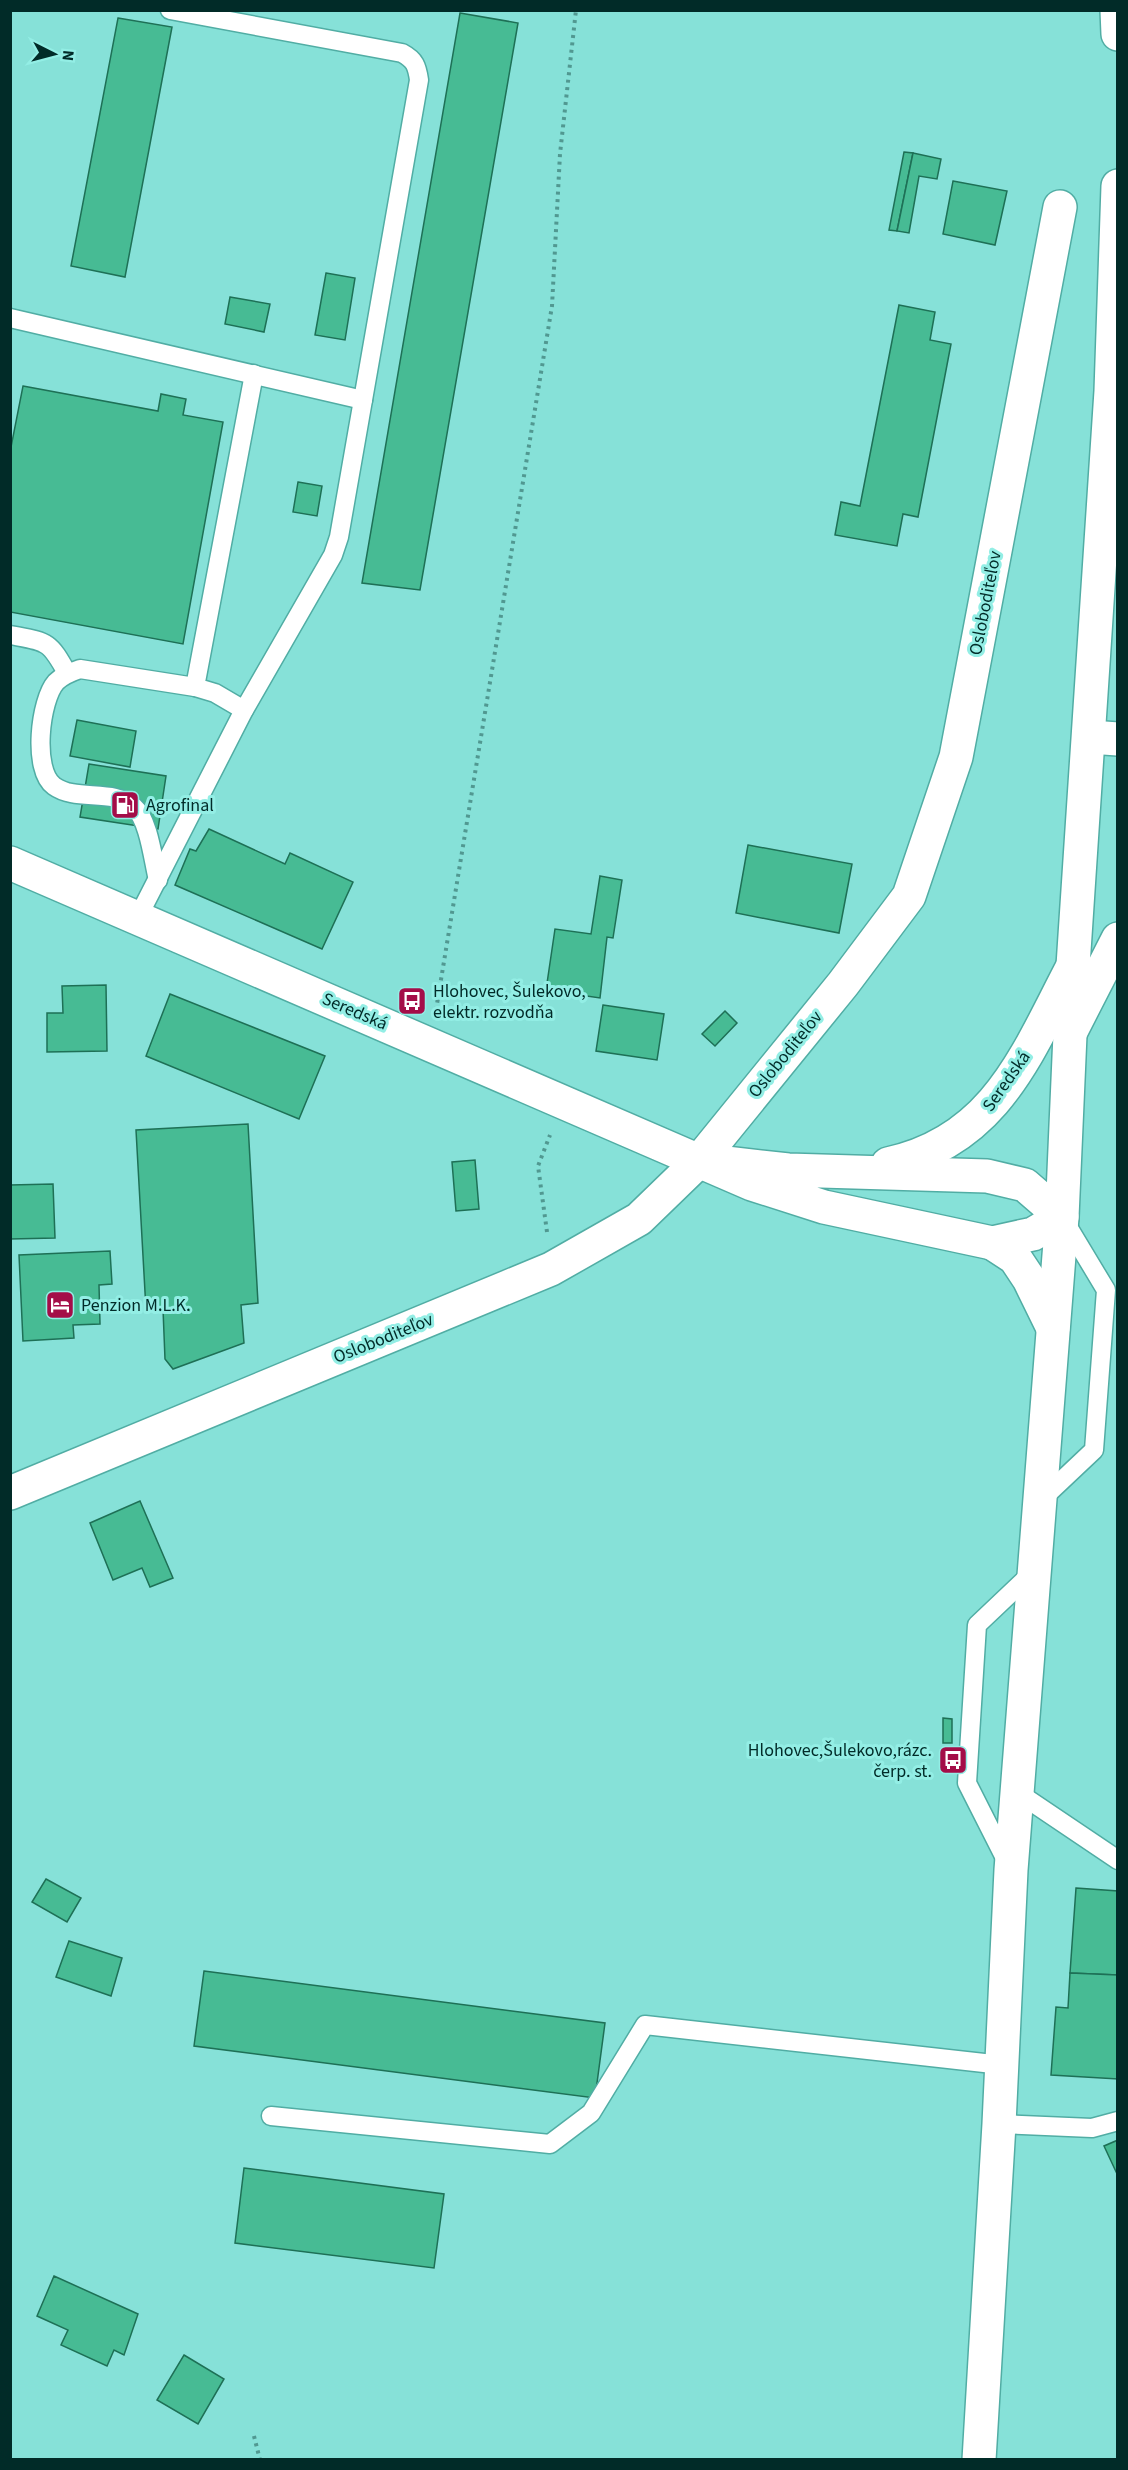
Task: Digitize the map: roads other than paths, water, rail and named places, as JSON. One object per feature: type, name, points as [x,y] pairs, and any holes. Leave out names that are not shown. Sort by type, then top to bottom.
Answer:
[{"type":"street","points":[[1117,10],[1118,34]]},
{"type":"street","points":[[979,2460],[1011,1870],[1062,1217],[1073,966],[1104,738],[1111,391],[1118,186]]},
{"type":"street","name":"Osloboditeľov","points":[[10,1493],[551,1269],[639,1219],[700,1160],[843,984],[909,897],[956,757],[1060,207]]},
{"type":"street","name":"Seredská","points":[[10,863],[431,1043],[752,1184],[824,1208],[992,1243],[1015,1258],[1029,1279],[1053,1328]]},
{"type":"street","points":[[1070,1033],[1118,939]]},
{"type":"street","name":"Seredská","points":[[833,1173],[872,1168],[921,1154],[958,1135],[982,1115],[1003,1092],[1023,1061],[1073,966]]},
{"type":"street","name":"Seredská","points":[[700,1160],[833,1173],[960,1174],[1007,1179],[1025,1185],[1062,1217],[1033,1234],[992,1243]]},
{"type":"lane","points":[[137,919],[244,710],[333,555],[339,537],[418,80],[417,66],[411,58],[402,53],[170,10]]},
{"type":"lane","points":[[10,318],[363,400]]},
{"type":"lane","points":[[195,687],[254,375]]},
{"type":"lane","points":[[10,635],[46,643],[54,650],[67,673]]},
{"type":"lane","points":[[158,880],[142,820],[132,805],[117,799],[66,791],[54,786],[46,777],[42,767],[40,749],[49,693],[67,673],[80,669],[98,670],[195,687],[215,693],[244,710]]},
{"type":"lane","points":[[1041,1500],[1094,1450],[1106,1290],[1062,1217]]},
{"type":"lane","points":[[1011,1870],[967,1783],[977,1625],[1036,1569]]},
{"type":"lane","points":[[1017,1792],[1118,1860]]},
{"type":"lane","points":[[271,2116],[550,2144],[591,2113],[645,2025],[1002,2065]]},
{"type":"lane","points":[[999,2124],[1092,2128],[1118,2121]]},
{"type":"place","name":"Agrofinal","points":[[125,805]]},
{"type":"place","name":"Hlohovec, Šulekovo, elektr. rozvodňa","points":[[412,1001]]},
{"type":"place","name":"Penzion M.L.K.","points":[[60,1305]]},
{"type":"place","name":"Hlohovec,Šulekovo,rázc. čerp. st.","points":[[953,1760]]}]
